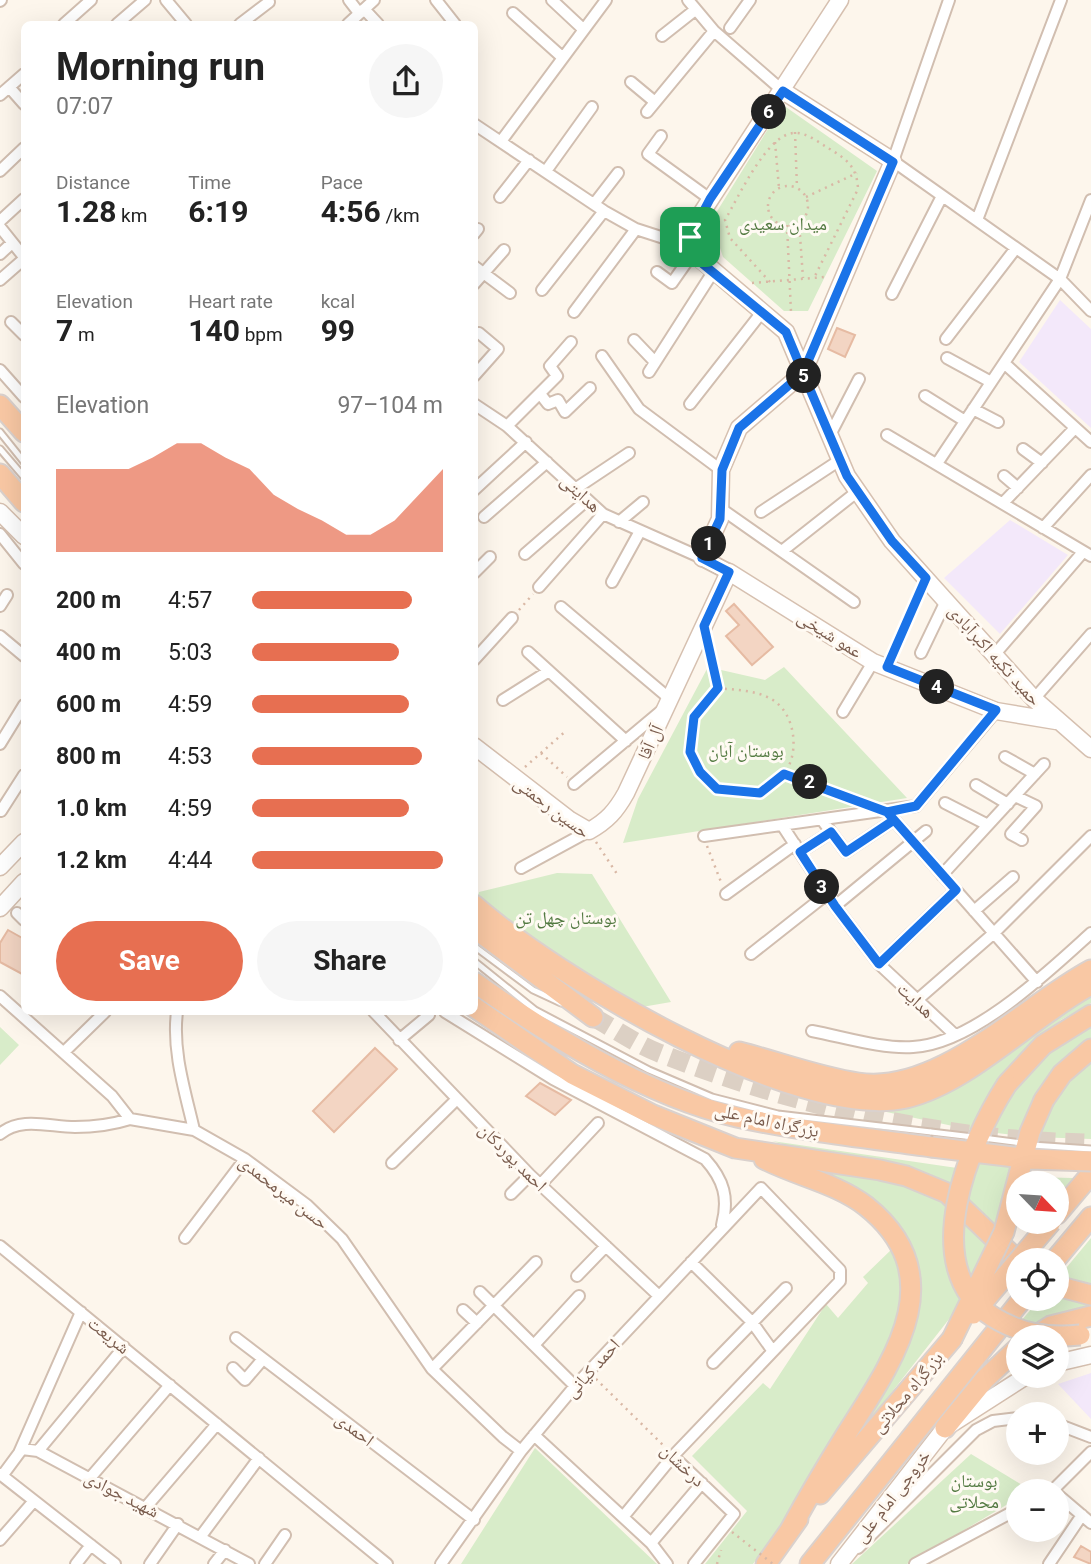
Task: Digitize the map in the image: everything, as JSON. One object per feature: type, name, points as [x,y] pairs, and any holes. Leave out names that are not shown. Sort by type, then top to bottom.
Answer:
[{"type":"highway","points":[[0,405],[21,429]]},
{"type":"highway","points":[[0,474],[21,498]]},
{"type":"highway","points":[[478,908],[532,951],[591,990],[688,1040],[761,1073],[820,1092],[882,1100],[907,1097],[929,1089],[988,1055],[1091,985]]},
{"type":"highway","points":[[478,931],[592,1016]]},
{"type":"highway","points":[[688,1040],[860,1084],[907,1080],[960,1056],[1045,998],[1091,971]]},
{"type":"highway","name":"بزرگراه امام علی","points":[[478,985],[544,1032],[633,1078],[701,1106],[783,1126],[931,1139],[1030,1158],[1091,1161]]},
{"type":"highway","points":[[478,1010],[572,1074],[653,1115],[836,1189],[864,1205],[895,1238],[909,1274],[910,1309],[893,1361],[816,1482],[790,1530]]},
{"type":"highway","points":[[1085,1335],[1045,1336],[1010,1327],[974,1300],[957,1271],[953,1247],[955,1222],[966,1169],[982,1127],[1007,1084],[1043,1045],[1091,1015]]},
{"type":"highway","points":[[947,1345],[1004,1232],[1030,1132],[1044,1100],[1062,1074],[1091,1049]]},
{"type":"highway","points":[[747,1151],[880,1170],[927,1184],[947,1193],[967,1209],[1006,1249]]},
{"type":"highway","points":[[1069,1200],[1091,1174]]},
{"type":"highway","points":[[1065,1248],[1091,1217]]},
{"type":"highway","name":"بزرگراه محلاتی","points":[[766,1564],[790,1530],[1041,1234]]},
{"type":"highway","points":[[1069,1289],[1091,1295]]},
{"type":"highway","name":"بزرگراه محلاتی","points":[[810,1564],[1012,1311]]},
{"type":"highway","points":[[1063,1325],[1091,1316]]},
{"type":"highway","points":[[945,1428],[985,1379],[1006,1359]]},
{"type":"main road","points":[[693,253],[690,237],[710,199],[840,0]]},
{"type":"main road","points":[[702,558],[720,519],[722,470],[739,428],[803,373],[893,162],[783,91]]},
{"type":"main road","name":"حمید تکیه اکبرآبادی","points":[[693,253],[786,332],[840,460],[892,541],[1034,699],[1056,721],[1090,747]]},
{"type":"main road","points":[[0,512],[21,533]]},
{"type":"main road","name":"آل آقا","points":[[589,831],[615,813],[729,572]]},
{"type":"main road","name":"عمو شیخی","points":[[729,572],[880,664],[996,710],[1056,721]]},
{"type":"main road","name":"حسین رحمتی","points":[[478,752],[589,831]]},
{"type":"main road","points":[[0,867],[21,845]]},
{"type":"main road","points":[[0,908],[21,885]]},
{"type":"main road","points":[[1069,1360],[1091,1355]]},
{"type":"main road","name":"خروجی امام علی","points":[[840,1564],[945,1428],[1007,1388]]},
{"type":"street","points":[[67,21],[91,0]]},
{"type":"street","points":[[120,21],[145,0]]},
{"type":"street","points":[[166,0],[184,21]]},
{"type":"street","points":[[349,0],[374,21]]},
{"type":"street","points":[[351,21],[374,0]]},
{"type":"street","points":[[436,0],[453,21]]},
{"type":"street","points":[[552,0],[583,29]]},
{"type":"street","points":[[502,140],[606,0]]},
{"type":"street","points":[[688,0],[714,32],[783,91]]},
{"type":"street","points":[[730,28],[749,0],[762,7]]},
{"type":"street","points":[[949,0],[893,162],[1060,279],[1091,311]]},
{"type":"street","points":[[977,220],[1062,0]]},
{"type":"street","points":[[244,21],[269,2]]},
{"type":"street","points":[[662,36],[695,9]]},
{"type":"street","points":[[513,13],[562,57]]},
{"type":"street","points":[[647,112],[714,32]]},
{"type":"street","points":[[21,77],[4,91],[21,102]]},
{"type":"street","points":[[631,82],[655,102]]},
{"type":"street","points":[[546,172],[592,107]]},
{"type":"street","points":[[478,125],[604,211],[636,229],[670,240],[690,237]]},
{"type":"street","points":[[661,136],[648,154],[710,199]]},
{"type":"street","points":[[0,171],[21,151]]},
{"type":"street","points":[[500,197],[529,160]]},
{"type":"street","points":[[594,204],[618,173]]},
{"type":"street","points":[[892,294],[942,196]]},
{"type":"street","points":[[938,462],[1060,279],[1091,200]]},
{"type":"street","points":[[0,221],[21,202]]},
{"type":"street","points":[[542,290],[604,211]]},
{"type":"street","points":[[0,227],[21,254]]},
{"type":"street","points":[[574,312],[636,229]]},
{"type":"street","points":[[0,254],[12,243]]},
{"type":"street","points":[[946,339],[1016,248]]},
{"type":"street","points":[[478,280],[505,250]]},
{"type":"street","points":[[657,272],[672,283],[693,253]]},
{"type":"street","points":[[0,281],[21,261]]},
{"type":"street","points":[[478,269],[510,293]]},
{"type":"street","points":[[634,340],[652,367],[713,272]]},
{"type":"street","points":[[690,404],[762,312]]},
{"type":"street","points":[[11,321],[21,332]]},
{"type":"street","points":[[478,372],[498,349],[479,333]]},
{"type":"street","points":[[508,426],[557,376],[550,366],[572,342]]},
{"type":"street","points":[[602,356],[639,409],[722,470]]},
{"type":"street","points":[[947,358],[991,382]]},
{"type":"street","points":[[1004,363],[1091,442]]},
{"type":"street","points":[[0,370],[21,394]]},
{"type":"street","points":[[830,435],[859,379]]},
{"type":"street","points":[[541,395],[548,404],[558,400],[565,412],[590,388]]},
{"type":"street","points":[[925,397],[965,421]]},
{"type":"street","name":"هدایتی","points":[[478,407],[508,426],[603,514],[639,533],[702,558]]},
{"type":"street","points":[[974,409],[998,422]]},
{"type":"street","points":[[1003,503],[1075,428]]},
{"type":"street","points":[[887,435],[938,462],[1088,554],[995,654]]},
{"type":"street","points":[[478,486],[526,443]]},
{"type":"street","points":[[1023,449],[1042,463]]},
{"type":"street","points":[[575,489],[629,453]]},
{"type":"street","points":[[761,512],[840,460]]},
{"type":"street","points":[[484,517],[547,462]]},
{"type":"street","points":[[1043,528],[1091,475]]},
{"type":"street","points":[[1004,476],[1018,488]]},
{"type":"street","points":[[782,551],[858,491]]},
{"type":"street","points":[[525,554],[586,500]]},
{"type":"street","points":[[619,522],[643,502]]},
{"type":"street","points":[[720,508],[854,602]]},
{"type":"street","points":[[539,587],[603,514]]},
{"type":"street","points":[[612,582],[639,533]]},
{"type":"street","points":[[0,534],[21,560]]},
{"type":"street","points":[[478,569],[490,557]]},
{"type":"street","points":[[702,558],[729,572]]},
{"type":"street","points":[[0,606],[7,596]]},
{"type":"street","points":[[920,653],[946,601]]},
{"type":"street","points":[[561,607],[668,703],[574,784]]},
{"type":"street","points":[[478,656],[512,618]]},
{"type":"street","points":[[1034,699],[1091,634]]},
{"type":"street","points":[[0,636],[21,654]]},
{"type":"street","points":[[528,652],[626,741]]},
{"type":"street","points":[[843,712],[880,664]]},
{"type":"street","points":[[503,700],[550,671]]},
{"type":"street","points":[[0,744],[21,710]]},
{"type":"street","points":[[704,836],[822,820],[890,816],[916,806],[996,710]]},
{"type":"street","points":[[1005,757],[1035,774]]},
{"type":"street","points":[[942,875],[1044,764]]},
{"type":"street","points":[[1,811],[21,780]]},
{"type":"street","points":[[975,785],[1012,800],[1036,806],[1011,834],[1022,840]]},
{"type":"street","points":[[945,803],[988,825]]},
{"type":"street","points":[[822,820],[846,852],[890,816]]},
{"type":"street","points":[[890,816],[1037,982]]},
{"type":"street","name":"هدایت","points":[[782,825],[835,906],[879,964],[916,1001],[956,1035]]},
{"type":"street","name":"آل آقا","points":[[521,868],[589,831]]},
{"type":"street","points":[[835,906],[926,831]]},
{"type":"street","points":[[726,894],[797,848],[831,832]]},
{"type":"street","points":[[916,1001],[994,933],[1091,836]]},
{"type":"street","points":[[974,911],[1013,877]]},
{"type":"street","points":[[879,964],[956,890]]},
{"type":"street","points":[[751,954],[827,894]]},
{"type":"street","points":[[813,1031],[895,1046],[912,1047],[939,1043],[956,1035],[1037,982],[1091,933]]},
{"type":"street","points":[[0,996],[21,1014]]},
{"type":"street","points":[[0,1134],[9,1127],[24,1123],[106,1126],[130,1119],[112,1096],[22,1015]]},
{"type":"street","points":[[64,1052],[101,1015]]},
{"type":"street","points":[[177,1015],[178,1060],[194,1130]]},
{"type":"street","name":"احمد پوردکان","points":[[377,1015],[530,1175],[659,1296]]},
{"type":"street","points":[[399,1040],[429,1015]]},
{"type":"street","points":[[450,1015],[553,1079],[705,1159],[719,1175],[725,1193],[721,1228]]},
{"type":"street","points":[[392,1163],[457,1100]]},
{"type":"street","name":"حسن میرمحمدی","points":[[130,1119],[194,1130],[245,1159],[307,1205],[342,1238],[432,1369],[503,1437],[522,1451]]},
{"type":"street","points":[[541,1184],[598,1123]]},
{"type":"street","points":[[185,1238],[245,1159]]},
{"type":"street","points":[[511,1194],[530,1175]]},
{"type":"street","name":"احمد کیانی","points":[[442,1564],[534,1435],[588,1370],[761,1188],[841,1275],[839,1281],[772,1350]]},
{"type":"street","name":"شریعت","points":[[0,1246],[387,1564]]},
{"type":"street","points":[[577,1276],[606,1246]]},
{"type":"street","points":[[432,1369],[536,1262]]},
{"type":"street","points":[[623,1517],[673,1456],[772,1350],[752,1322],[691,1262]]},
{"type":"street","points":[[713,1363],[786,1288]]},
{"type":"street","points":[[480,1292],[575,1386]]},
{"type":"street","points":[[534,1345],[579,1296]]},
{"type":"street","points":[[463,1310],[477,1323]]},
{"type":"street","points":[[81,1312],[19,1452],[1,1475],[115,1564]]},
{"type":"street","name":"احمدی","points":[[236,1338],[474,1520]]},
{"type":"street","points":[[19,1452],[27,1448],[38,1451],[124,1347]]},
{"type":"street","points":[[233,1368],[245,1380],[262,1359]]},
{"type":"street","points":[[90,1478],[170,1385]]},
{"type":"street","points":[[840,1564],[878,1530],[976,1430],[993,1421],[1006,1419]]},
{"type":"street","points":[[146,1507],[217,1424]]},
{"type":"street","points":[[1069,1429],[1091,1437]]},
{"type":"street","points":[[534,1435],[651,1543],[667,1564]]},
{"type":"street","name":"شهید جوادی","points":[[38,1451],[249,1564]]},
{"type":"street","points":[[1066,1479],[1091,1452]]},
{"type":"street","name":"درخشان","points":[[673,1456],[734,1514],[695,1564]]},
{"type":"street","points":[[201,1536],[259,1458]]},
{"type":"street","points":[[651,1543],[702,1483]]},
{"type":"street","points":[[0,1540],[33,1502]]},
{"type":"street","points":[[1049,1564],[1087,1519],[1069,1504]]},
{"type":"street","points":[[916,1564],[1006,1515]]},
{"type":"street","points":[[150,1564],[178,1524]]},
{"type":"street","points":[[265,1564],[285,1535]]},
{"type":"street","points":[[76,1564],[91,1545]]},
{"type":"street","points":[[214,1564],[225,1550]]},
{"type":"lane","points":[[0,432],[21,457]]},
{"type":"lane","points":[[0,449],[21,474]]},
{"type":"lane","points":[[478,949],[533,990],[592,1016]]},
{"type":"lane","points":[[478,964],[535,1010],[649,1070],[712,1097],[778,1114],[931,1139],[1091,1149]]},
{"type":"lane","points":[[653,1115],[685,1149]]},
{"type":"path","points":[[770,282],[730,239],[725,220],[775,141],[795,132]]},
{"type":"path","points":[[795,132],[846,158],[857,173],[858,189],[814,278]]},
{"type":"path","points":[[795,132],[797,188],[806,197],[807,211],[799,222],[787,225],[775,221],[768,209],[770,197],[779,188],[797,188]]},
{"type":"path","points":[[775,141],[779,188]]},
{"type":"path","points":[[806,197],[857,173]]},
{"type":"path","points":[[799,222],[803,279]]},
{"type":"path","points":[[787,225],[791,312]]},
{"type":"path","points":[[752,283],[825,277]]},
{"type":"path","points":[[880,664],[926,578]]},
{"type":"path","points":[[512,618],[539,587]]},
{"type":"path","points":[[704,626],[718,688]]},
{"type":"path","points":[[718,688],[754,693],[773,700],[790,717],[794,746],[784,774],[760,793],[717,789],[700,772],[690,752],[694,717],[718,688]]},
{"type":"path","points":[[513,778],[567,730]]},
{"type":"path","points":[[541,753],[574,784]]},
{"type":"path","points":[[784,774],[862,802]]},
{"type":"path","name":"حسین رحمتی","points":[[589,831],[619,877]]},
{"type":"path","points":[[704,836],[726,894]]},
{"type":"path","name":"درخشان","points":[[588,1370],[673,1456]]},
{"type":"path","points":[[732,1532],[773,1564]]},
{"type":"path","points":[[717,1564],[720,1551]]},
{"type":"shaded area","points":[[1060,300],[1091,329],[1091,428],[1019,362]]},
{"type":"shaded area","points":[[1010,520],[1068,555],[1000,634],[944,578]]},
{"type":"shaded area","points":[[1091,1373],[1091,1419],[1062,1388],[1069,1388],[1069,1380]]},
{"type":"green space","name":"میدان سعیدی","points":[[783,105],[877,171],[808,311],[784,311],[723,257],[711,221]]},
{"type":"green space","name":"بوستان آبان","points":[[708,667],[765,680],[784,667],[907,798],[623,843],[638,799]]},
{"type":"green space","name":"بوستان چهل تن","points":[[557,873],[592,874],[671,1002],[642,1007],[478,908],[479,892]]},
{"type":"green space","points":[[1091,993],[1091,1003],[1061,1020],[1031,1046],[972,1130],[853,1105]]},
{"type":"green space","points":[[1091,1023],[1091,1044],[1023,1136],[988,1132],[1012,1092],[1043,1055]]},
{"type":"green space","points":[[0,1027],[19,1045],[0,1065]]},
{"type":"green space","points":[[1091,1057],[1091,1139],[1034,1137],[1048,1102]]},
{"type":"green space","points":[[772,1141],[957,1168],[952,1193]]},
{"type":"green space","points":[[784,1161],[876,1175],[949,1201],[945,1252],[964,1300],[816,1489],[895,1373],[915,1324],[917,1303],[895,1225]]},
{"type":"green space","points":[[975,1161],[1016,1166],[1015,1171],[1006,1171],[1006,1202],[997,1235],[966,1202]]},
{"type":"green space","points":[[964,1215],[993,1243],[973,1283],[963,1256]]},
{"type":"green space","points":[[1091,1238],[1091,1290],[1069,1283],[1069,1265]]},
{"type":"green space","points":[[893,1248],[904,1283],[895,1342],[784,1522],[753,1564],[705,1564],[747,1511],[692,1456],[763,1383],[770,1389],[826,1304],[838,1318],[868,1283],[863,1277]]},
{"type":"green space","points":[[1069,1293],[1091,1299],[1091,1310],[1050,1325],[1020,1322],[1030,1311],[1069,1311]]},
{"type":"green space","points":[[535,1448],[657,1564],[461,1564]]},
{"type":"green space","name":"بوستان محلاتی","points":[[971,1454],[1012,1479],[1006,1479],[1006,1505],[907,1564],[852,1564]]},
{"type":"building","points":[[837,328],[855,335],[845,357],[828,349]]},
{"type":"building","points":[[734,604],[773,647],[752,665],[726,636],[739,625],[726,611]]},
{"type":"building","points":[[8,930],[21,937],[21,973],[0,962],[0,943]]},
{"type":"building","points":[[375,1048],[397,1069],[334,1132],[313,1111]]},
{"type":"building","points":[[540,1083],[571,1100],[555,1115],[526,1096]]},
{"type":"building","points":[[1081,1546],[1091,1552],[1091,1564],[1074,1557]]},
{"type":"tunnel","points":[[593,1017],[659,1053],[763,1089],[817,1104],[925,1128],[980,1136],[1091,1143]]},
{"type":"route","points":[[690,237],[693,253],[698,260],[786,332],[803,373],[739,428],[722,470],[720,519],[702,558],[729,572],[704,626],[718,688],[694,717],[690,752],[700,772],[717,789],[760,793],[784,774],[812,782],[887,812],[956,890],[879,964],[835,906],[800,852],[831,832],[846,852],[894,820],[887,812],[916,806],[996,710],[887,667],[926,578],[892,541],[847,476],[803,373],[893,162],[783,91],[710,199],[690,237]]}]
